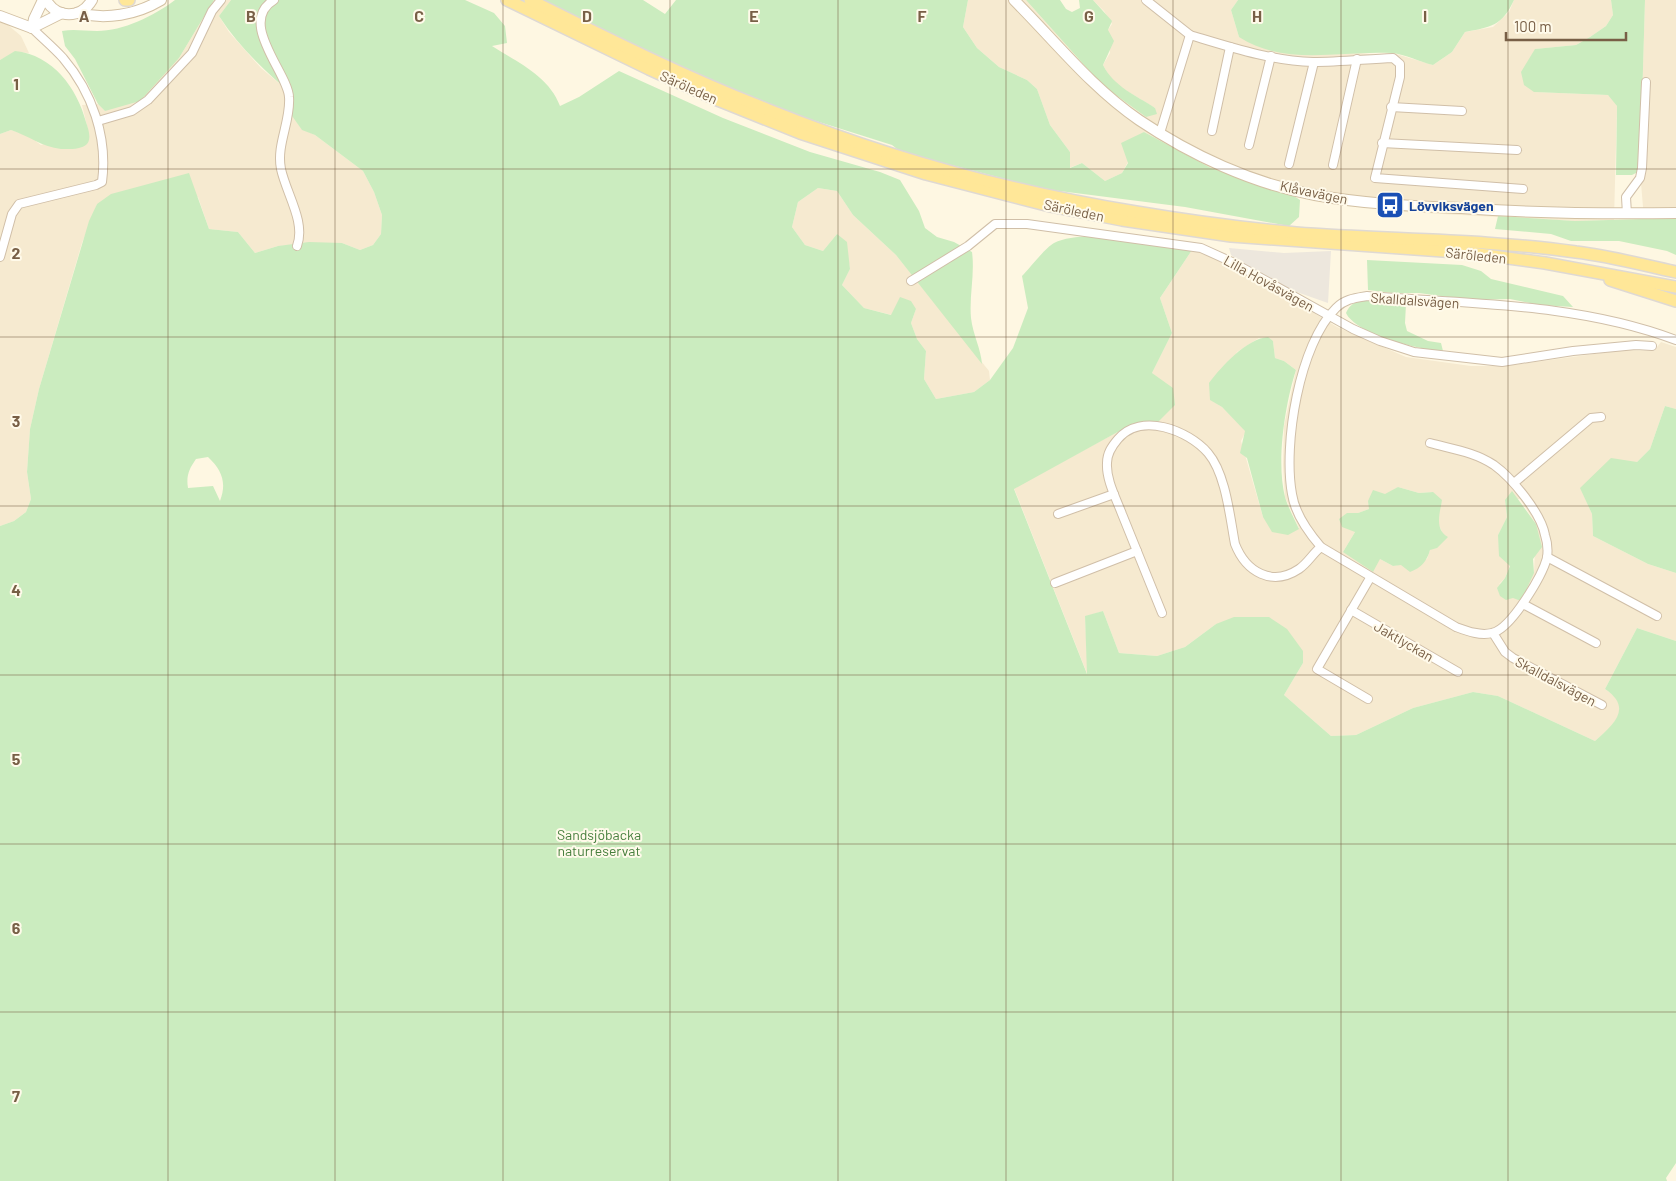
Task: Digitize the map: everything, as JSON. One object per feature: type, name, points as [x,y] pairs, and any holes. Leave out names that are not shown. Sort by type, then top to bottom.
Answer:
[{"type":"main road","name":"Säröleden","points":[[507,0],[667,77],[800,133],[926,174],[1050,206],[1122,220],[1231,236],[1471,253],[1676,286]]},
{"type":"main road","name":"Säröleden","points":[[530,0],[683,73],[769,110],[932,165],[1018,187],[1135,212],[1187,220],[1295,233],[1484,243],[1576,252],[1676,272]]},
{"type":"main road","points":[[1596,272],[1610,280],[1676,301]]},
{"type":"street","points":[[32,28],[34,18],[45,0],[53,9],[62,13],[77,13],[92,17],[122,15],[149,7],[161,0]]},
{"type":"street","points":[[77,13],[86,8],[92,0]]},
{"type":"street","points":[[98,121],[132,111],[148,100],[192,53],[209,17],[221,0]]},
{"type":"street","points":[[274,0],[263,12],[263,29],[268,53],[283,79],[289,96],[280,162],[301,234],[297,246]]},
{"type":"street","name":"Klåvavägen","points":[[1014,0],[1101,90],[1160,133],[1232,169],[1275,185],[1314,195],[1402,206],[1570,214],[1676,213]]},
{"type":"street","points":[[1146,0],[1190,35],[1230,47],[1270,56],[1314,62],[1394,58],[1398,60],[1401,69],[1375,178],[1523,189]]},
{"type":"street","points":[[32,28],[62,13]]},
{"type":"street","points":[[0,16],[32,28],[62,57],[81,83],[98,121],[104,166],[102,182],[19,204],[12,214],[0,257]]},
{"type":"street","points":[[1160,133],[1190,35]]},
{"type":"street","points":[[1212,130],[1230,47]]},
{"type":"street","points":[[1249,145],[1270,56]]},
{"type":"street","points":[[1333,166],[1357,59]]},
{"type":"street","points":[[1289,164],[1314,62]]},
{"type":"street","points":[[1627,214],[1626,196],[1640,178],[1642,168],[1646,82]]},
{"type":"street","points":[[1391,107],[1462,111]]},
{"type":"street","points":[[1382,143],[1517,150]]},
{"type":"street","name":"Lilla Hovåsvägen","points":[[911,281],[968,246],[995,224],[1035,224],[1200,248],[1225,258],[1362,333],[1400,348],[1429,354],[1502,362],[1573,351],[1636,345],[1652,346]]},
{"type":"street","name":"Skalldalsvägen","points":[[1602,705],[1513,658],[1505,652],[1493,633],[1478,633],[1456,626],[1370,578],[1321,547],[1300,517],[1292,496],[1289,466],[1292,426],[1298,390],[1319,331],[1337,307],[1350,298],[1367,296],[1497,304],[1565,312],[1641,328],[1676,340]]},
{"type":"street","points":[[1636,345],[1641,328]]},
{"type":"street","points":[[1514,483],[1591,418],[1601,417]]},
{"type":"street","points":[[1162,612],[1114,494],[1107,461],[1113,445],[1120,436],[1136,427],[1168,427],[1194,440],[1209,454],[1227,501],[1235,544],[1239,555],[1253,570],[1265,576],[1279,578],[1288,575],[1300,568],[1321,547]]},
{"type":"street","points":[[1430,443],[1475,455],[1494,466],[1514,483],[1545,532],[1547,557],[1523,604],[1508,623],[1493,633]]},
{"type":"street","points":[[1058,514],[1114,494]]},
{"type":"street","points":[[1055,583],[1137,552]]},
{"type":"street","points":[[1547,557],[1657,616]]},
{"type":"street","points":[[1368,699],[1317,669],[1370,578]]},
{"type":"street","points":[[1523,604],[1596,643]]},
{"type":"street","name":"Jaktlyckan","points":[[1351,610],[1458,672]]},
{"type":"shaded area","points":[[214,0],[231,0],[219,16],[229,32],[261,68],[293,95],[292,116],[302,129],[315,135],[363,171],[374,192],[382,215],[381,234],[373,245],[360,250],[342,243],[278,246],[255,253],[238,232],[209,229],[198,197],[97,204],[82,243],[39,389],[30,429],[27,472],[31,499],[26,512],[14,521],[0,526],[0,134],[11,130],[29,136],[41,145],[88,130],[82,105],[98,104],[105,111],[179,58]]},
{"type":"shaded area","points":[[968,0],[1026,0],[1102,85],[1146,117],[1155,108],[1117,85],[1103,65],[1110,53],[1108,30],[1112,24],[1104,11],[1093,0],[1238,0],[1231,10],[1239,37],[1376,55],[1393,53],[1433,65],[1452,52],[1465,32],[1493,27],[1509,12],[1514,0],[1611,0],[1613,15],[1606,26],[1590,37],[1576,45],[1535,49],[1534,92],[1608,95],[1614,99],[1617,106],[1614,220],[1575,221],[1405,212],[1291,194],[1211,168],[1144,132],[1122,173],[1105,181],[1082,163],[1069,168],[1070,152],[1050,125],[1037,89],[1027,80],[999,67],[977,48],[963,27]]},
{"type":"shaded area","points":[[1645,0],[1676,0],[1676,218],[1644,219],[1640,171]]},
{"type":"shaded area","points":[[0,22],[8,25],[21,36],[29,53],[15,52],[0,60]]},
{"type":"shaded area","points":[[818,188],[837,191],[853,215],[896,255],[989,371],[990,380],[974,392],[936,399],[924,379],[926,351],[917,339],[911,323],[916,309],[892,315],[864,308],[842,285],[850,269],[848,257],[837,234],[823,251],[805,245],[792,227],[798,202]]},
{"type":"shaded area","points":[[1229,248],[1284,253],[1331,251],[1328,303],[1291,290],[1237,260],[1231,255]]},
{"type":"shaded area","points":[[1192,250],[1219,258],[1337,327],[1406,357],[1471,366],[1505,366],[1624,350],[1654,351],[1661,342],[1676,347],[1676,409],[1665,406],[1650,449],[1636,463],[1581,489],[1592,514],[1593,536],[1648,564],[1676,573],[1676,641],[1637,628],[1605,689],[1615,696],[1620,704],[1619,715],[1611,727],[1595,741],[1498,696],[1473,692],[1413,708],[1356,735],[1331,736],[1284,695],[1303,663],[1216,624],[1185,647],[1157,656],[1119,653],[1103,611],[1085,617],[1088,676],[1014,488],[1134,423],[1147,423],[1160,380],[1152,373],[1172,333],[1160,298]],"holes":[[[1259,338],[1273,341],[1275,358],[1284,361],[1296,370],[1284,426],[1283,465],[1285,497],[1299,528],[1263,517],[1241,441],[1246,431],[1222,407],[1211,400],[1237,352]],[[1398,487],[1419,493],[1433,492],[1438,523],[1443,534],[1430,550],[1427,559],[1393,566],[1380,559],[1343,552],[1355,532],[1347,513],[1358,513],[1369,509]],[[1520,499],[1536,524],[1534,573],[1499,584],[1505,578],[1510,565],[1498,535],[1507,517],[1505,500]]]},
{"type":"green space","points":[[175,0],[214,0],[179,58],[140,101],[105,111],[98,104],[75,59],[65,46],[62,31],[97,31],[128,25],[158,12]]},
{"type":"green space","name":"Sandsjöbacka naturreservat","points":[[231,0],[465,0],[494,13],[505,26],[507,43],[492,46],[522,64],[540,78],[555,95],[560,106],[579,97],[619,71],[723,118],[810,152],[880,172],[900,180],[919,211],[925,228],[937,237],[954,242],[972,252],[971,318],[982,364],[896,255],[853,215],[837,191],[818,188],[798,202],[792,227],[805,245],[823,251],[837,234],[847,242],[850,269],[842,285],[864,308],[891,315],[900,297],[911,301],[916,309],[911,323],[917,339],[926,351],[924,379],[936,399],[974,392],[990,380],[1013,348],[1028,308],[1022,276],[1054,243],[1084,237],[1103,237],[1141,241],[1192,250],[1160,298],[1172,333],[1152,373],[1173,388],[1175,405],[1156,424],[1134,423],[1014,489],[1087,674],[1085,616],[1103,611],[1119,653],[1157,656],[1185,647],[1216,624],[1234,617],[1269,617],[1287,629],[1303,651],[1303,663],[1284,695],[1331,736],[1356,735],[1413,708],[1473,692],[1498,696],[1595,741],[1609,728],[1618,716],[1618,703],[1605,689],[1637,628],[1676,641],[1676,1163],[1666,1178],[1667,1181],[0,1181],[0,526],[14,521],[26,512],[31,499],[27,472],[30,429],[39,389],[89,221],[97,204],[111,194],[189,173],[209,229],[238,232],[255,253],[278,246],[309,242],[342,243],[360,250],[373,245],[381,234],[382,215],[374,192],[363,171],[315,135],[302,130],[292,116],[293,95],[253,58],[219,16]],"holes":[[[208,457],[217,467],[222,477],[223,488],[220,501],[213,486],[188,488],[187,480],[196,459]]]},
{"type":"green space","points":[[539,0],[643,0],[665,14],[676,0],[968,0],[963,27],[977,48],[999,67],[1027,80],[1037,89],[1050,125],[1070,152],[1070,168],[1082,163],[1105,181],[1122,173],[1128,163],[1121,143],[1144,132],[1211,168],[1291,194],[1300,200],[1299,217],[1289,226],[1185,207],[1044,189],[901,152],[892,145],[778,109],[612,38]]},
{"type":"green space","points":[[1026,0],[1060,0],[1066,9],[1072,12],[1080,8],[1079,0],[1093,0],[1112,21],[1108,30],[1114,41],[1103,65],[1119,85],[1155,108],[1157,114],[1146,117],[1102,85]]},
{"type":"green space","points":[[1238,0],[1514,0],[1510,9],[1500,20],[1489,27],[1465,32],[1452,52],[1433,65],[1392,53],[1294,54],[1275,52],[1257,46],[1239,37],[1231,10]]},
{"type":"green space","points":[[1611,0],[1645,0],[1640,171],[1632,175],[1616,175],[1617,106],[1608,95],[1534,92],[1524,85],[1521,72],[1535,49],[1576,45],[1606,26],[1613,15]]},
{"type":"green space","points":[[15,51],[29,54],[52,66],[70,86],[82,109],[89,130],[87,144],[74,149],[61,149],[48,146],[11,130],[0,134],[0,60]]},
{"type":"green space","points":[[1498,216],[1575,221],[1676,218],[1676,255],[1667,251],[1619,241],[1571,241],[1551,234],[1495,229]]},
{"type":"green space","points":[[1367,260],[1462,265],[1481,271],[1491,279],[1563,296],[1573,307],[1540,305],[1510,299],[1470,300],[1419,293],[1393,293],[1368,290]]},
{"type":"green space","points":[[1373,300],[1406,304],[1405,323],[1407,331],[1428,341],[1441,343],[1443,351],[1419,348],[1375,334],[1352,321],[1346,313],[1354,303]]},
{"type":"green space","points":[[1268,337],[1273,341],[1275,358],[1284,361],[1296,370],[1285,416],[1281,467],[1285,497],[1299,529],[1288,535],[1272,532],[1263,517],[1247,458],[1240,453],[1245,431],[1222,407],[1210,400],[1209,383],[1221,369],[1243,348]]},
{"type":"green space","points":[[1665,406],[1676,409],[1676,573],[1648,564],[1593,536],[1592,514],[1580,488],[1611,458],[1637,462],[1650,449]]},
{"type":"green space","points":[[1398,487],[1419,493],[1433,492],[1442,500],[1439,525],[1448,537],[1437,548],[1430,550],[1423,564],[1410,572],[1401,565],[1393,566],[1380,559],[1373,572],[1343,552],[1355,532],[1342,527],[1339,519],[1347,513],[1358,513],[1369,509],[1368,501],[1373,490],[1385,494]]},
{"type":"green space","points":[[1512,491],[1536,524],[1542,547],[1533,559],[1534,573],[1521,601],[1513,598],[1506,600],[1500,596],[1497,588],[1505,578],[1510,566],[1499,556],[1498,535],[1507,517],[1505,500]]},
{"type":"place","name":"Lövviksvägen","points":[[1390,205]]}]
